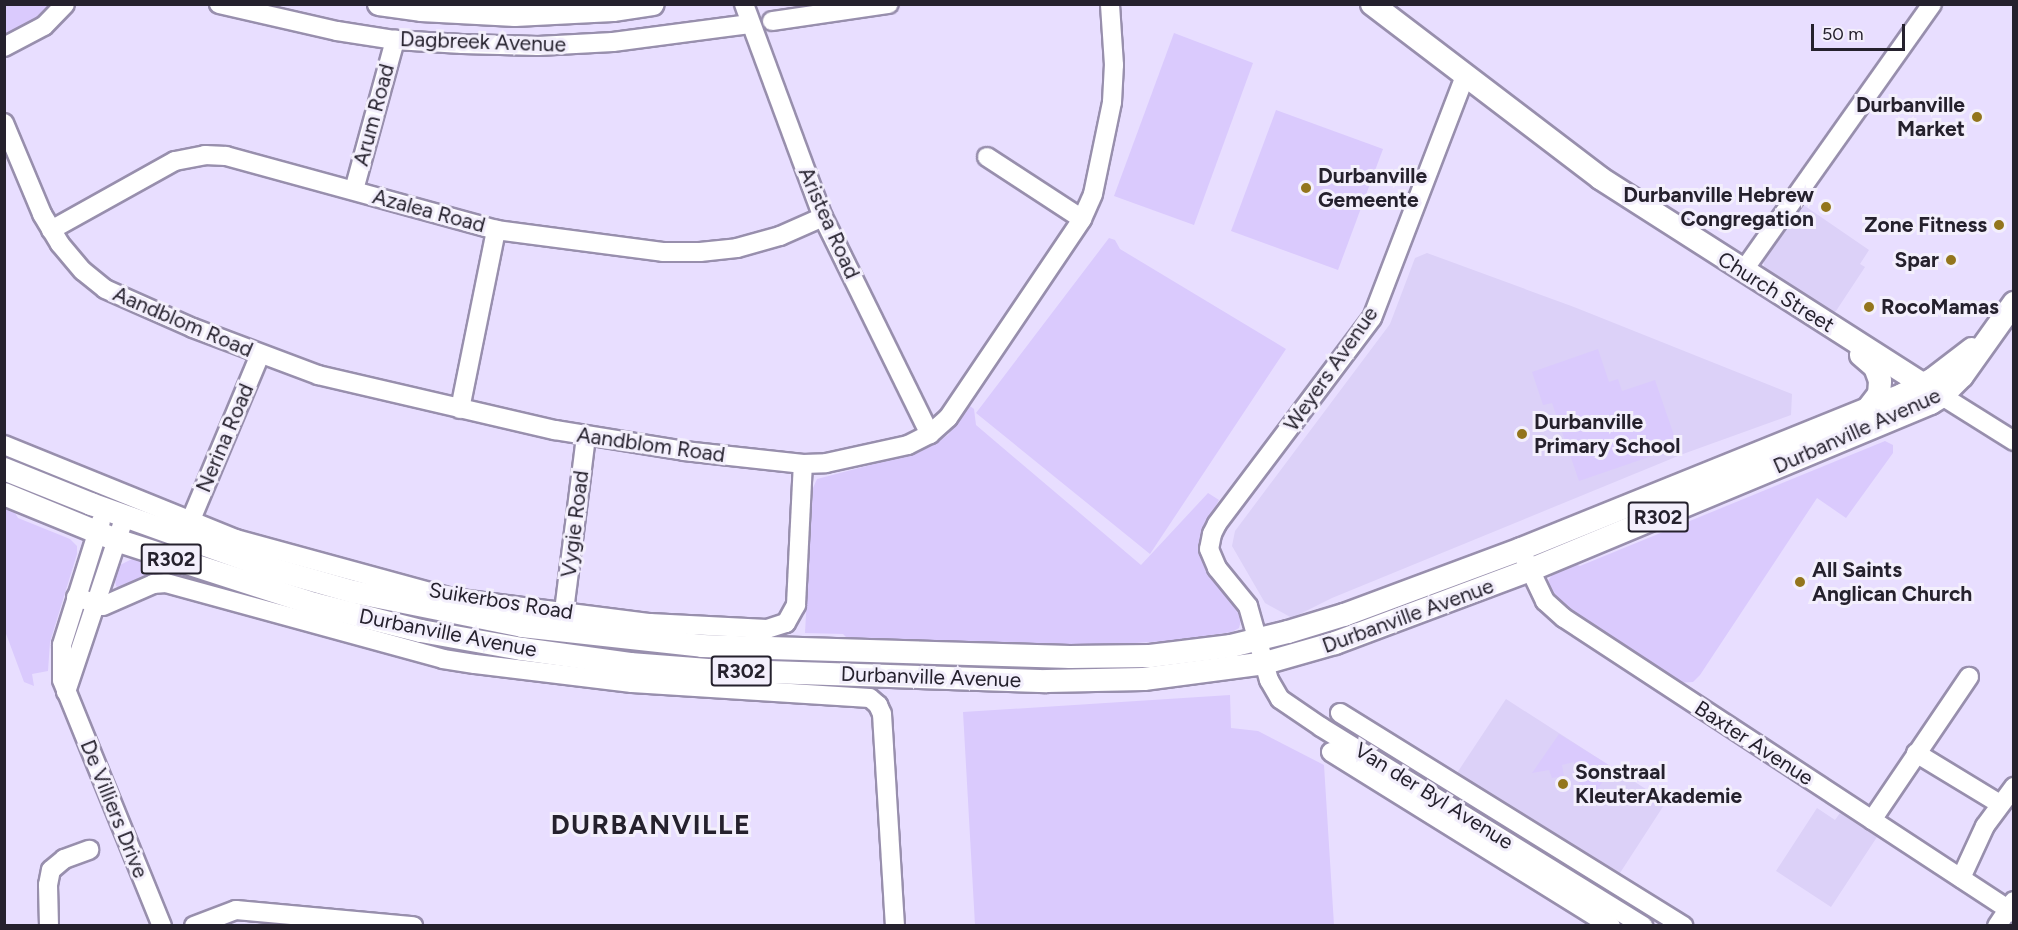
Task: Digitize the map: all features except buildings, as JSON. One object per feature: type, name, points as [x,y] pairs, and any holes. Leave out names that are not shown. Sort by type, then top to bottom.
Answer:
[{"type":"main road","points":[[378,4],[421,10],[515,15],[613,10],[653,4]]},
{"type":"main road","name":"Church Street","points":[[1372,4],[1600,178],[1933,390]]},
{"type":"main road","name":"Durbanville Avenue","points":[[4,494],[106,536],[237,581],[360,617],[483,643],[630,664],[766,672],[1100,681],[1144,679],[1265,663],[1335,643],[1530,570],[1962,376],[2013,303]]},
{"type":"main road","points":[[1836,330],[1846,343],[1874,365],[1878,372],[1880,391],[1867,410]]},
{"type":"main road","name":"Durbanville Avenue","points":[[4,469],[114,512],[273,568],[354,592],[453,614],[564,631],[702,646],[1081,657],[1150,656],[1259,640],[1344,615],[1521,549],[1867,410],[1933,390]]},
{"type":"street","points":[[4,48],[44,26],[65,4]]},
{"type":"street","name":"Dagbreek Avenue","points":[[219,4],[306,25],[395,40],[538,46],[613,42],[750,24]]},
{"type":"street","name":"Aristea Road","points":[[744,4],[823,217],[930,434]]},
{"type":"street","points":[[771,21],[889,4]]},
{"type":"street","name":"Aandblom Road","points":[[4,123],[51,230],[71,258],[105,289],[260,355],[318,375],[586,436],[684,451],[803,464],[853,459],[908,445],[930,434],[948,418],[1082,219],[1093,194],[1112,102],[1114,65],[1110,4]]},
{"type":"street","points":[[1743,271],[1932,4]]},
{"type":"street","name":"Arum Road","points":[[354,190],[395,40]]},
{"type":"street","name":"Weyers Avenue","points":[[1259,640],[1248,606],[1211,558],[1209,549],[1212,534],[1372,318],[1462,89],[1465,76]]},
{"type":"street","name":"Azalea Road","points":[[51,230],[166,166],[195,156],[226,156],[496,230],[652,251],[700,252],[758,243],[823,217]]},
{"type":"street","points":[[987,157],[1082,219]]},
{"type":"street","points":[[460,409],[496,230]]},
{"type":"street","name":"Nerina Road","points":[[190,522],[260,355]]},
{"type":"street","name":"Church Street","points":[[1933,390],[2013,441]]},
{"type":"street","name":"Vygie Road","points":[[564,612],[586,436]]},
{"type":"street","name":"Suikerbos Road","points":[[4,445],[190,522],[236,538],[452,598],[650,623],[767,630],[780,626],[791,618],[796,605],[803,464]]},
{"type":"street","name":"De Villiers Drive","points":[[114,512],[106,536],[76,597],[61,655],[62,680],[162,926]]},
{"type":"street","name":"De Villiers Drive","points":[[66,692],[95,603],[106,536]]},
{"type":"street","name":"Baxter Avenue","points":[[1521,549],[1545,601],[1564,618],[1960,878],[2012,907]]},
{"type":"street","points":[[76,597],[103,606],[153,584],[166,583],[465,662],[632,683],[870,698],[878,705],[882,714],[895,926]]},
{"type":"street","name":"Van der Byl Avenue","points":[[1259,640],[1271,685],[1280,699],[1643,926]]},
{"type":"street","points":[[1872,820],[1969,677]]},
{"type":"street","points":[[1340,713],[1683,926]]},
{"type":"street","name":"Van der Byl Avenue","points":[[1330,752],[1611,926]]},
{"type":"street","points":[[1916,753],[2000,804]]},
{"type":"street","points":[[1418,786],[1426,766]]},
{"type":"street","points":[[1960,878],[1985,826],[2013,787]]},
{"type":"street","points":[[49,926],[48,885],[51,870],[64,859],[89,850]]},
{"type":"street","points":[[1997,926],[2012,907]]},
{"type":"street","points":[[194,926],[236,910],[413,926]]},
{"type":"shaded area","points":[[5,5],[57,5],[45,16],[5,40]]},
{"type":"shaded area","points":[[1174,33],[1253,63],[1194,225],[1114,196]]},
{"type":"shaded area","points":[[1276,110],[1383,149],[1338,270],[1231,231]]},
{"type":"shaded area","points":[[1802,204],[1869,250],[1860,264],[1865,267],[1836,311],[1827,315],[1765,271],[1763,259]]},
{"type":"shaded area","points":[[1109,238],[1115,240],[1120,249],[1286,349],[1150,554],[976,413]]},
{"type":"shaded area","name":"Durbanville Primary School","points":[[1427,253],[1574,307],[1792,394],[1791,415],[1683,454],[1332,598],[1292,618],[1265,603],[1232,546],[1235,531],[1390,324],[1415,258]]},
{"type":"shaded area","points":[[1598,349],[1609,382],[1618,379],[1622,391],[1655,380],[1678,447],[1579,481],[1552,403],[1543,405],[1532,372]]},
{"type":"shaded area","points":[[970,406],[974,409],[976,425],[1141,565],[1208,493],[1219,500],[1211,515],[1222,586],[1220,588],[1242,616],[1239,628],[1232,632],[1180,640],[1106,645],[848,639],[843,634],[805,633],[813,488],[817,479],[920,452],[948,435]]},
{"type":"shaded area","points":[[1885,441],[1893,445],[1893,453],[1846,518],[1817,498],[1700,675],[1693,682],[1677,683],[1552,598],[1548,581],[1555,570],[1573,563],[1580,566]]},
{"type":"shaded area","points":[[4,507],[14,511],[18,518],[70,539],[77,546],[77,554],[50,642],[48,671],[32,674],[34,686],[24,682],[5,631]]},
{"type":"shaded area","points":[[136,557],[206,580],[204,587],[121,589],[116,586],[114,574],[120,565]]},
{"type":"shaded area","points":[[420,615],[1148,667],[1148,670],[1080,672],[748,664],[623,655],[419,622]]},
{"type":"shaded area","points":[[1230,695],[1231,728],[1258,731],[1324,765],[1334,925],[975,925],[963,712]]},
{"type":"shaded area","points":[[1506,699],[1666,802],[1620,873],[1457,773]]},
{"type":"shaded area","points":[[1559,734],[1612,767],[1594,795],[1581,790],[1574,762],[1562,765],[1564,776],[1552,778],[1549,770],[1532,773]]},
{"type":"shaded area","points":[[1817,808],[1835,820],[1840,813],[1877,837],[1831,907],[1776,871]]},
{"type":"place","name":"Durbanville Market","points":[[1977,117]]},
{"type":"place","name":"Durbanville Gemeente","points":[[1306,188]]},
{"type":"place","name":"Durbanville Hebrew Congregation","points":[[1826,207]]},
{"type":"place","name":"Zone Fitness","points":[[1999,225]]},
{"type":"place","name":"Spar","points":[[1951,260]]},
{"type":"place","name":"RocoMamas","points":[[1869,307]]},
{"type":"place","name":"Durbanville Primary School","points":[[1522,434]]},
{"type":"place","name":"All Saints Anglican Church","points":[[1800,582]]},
{"type":"place","name":"Sonstraal KleuterAkademie","points":[[1563,784]]},
{"type":"district","name":"DURBANVILLE","points":[[651,825]]}]
